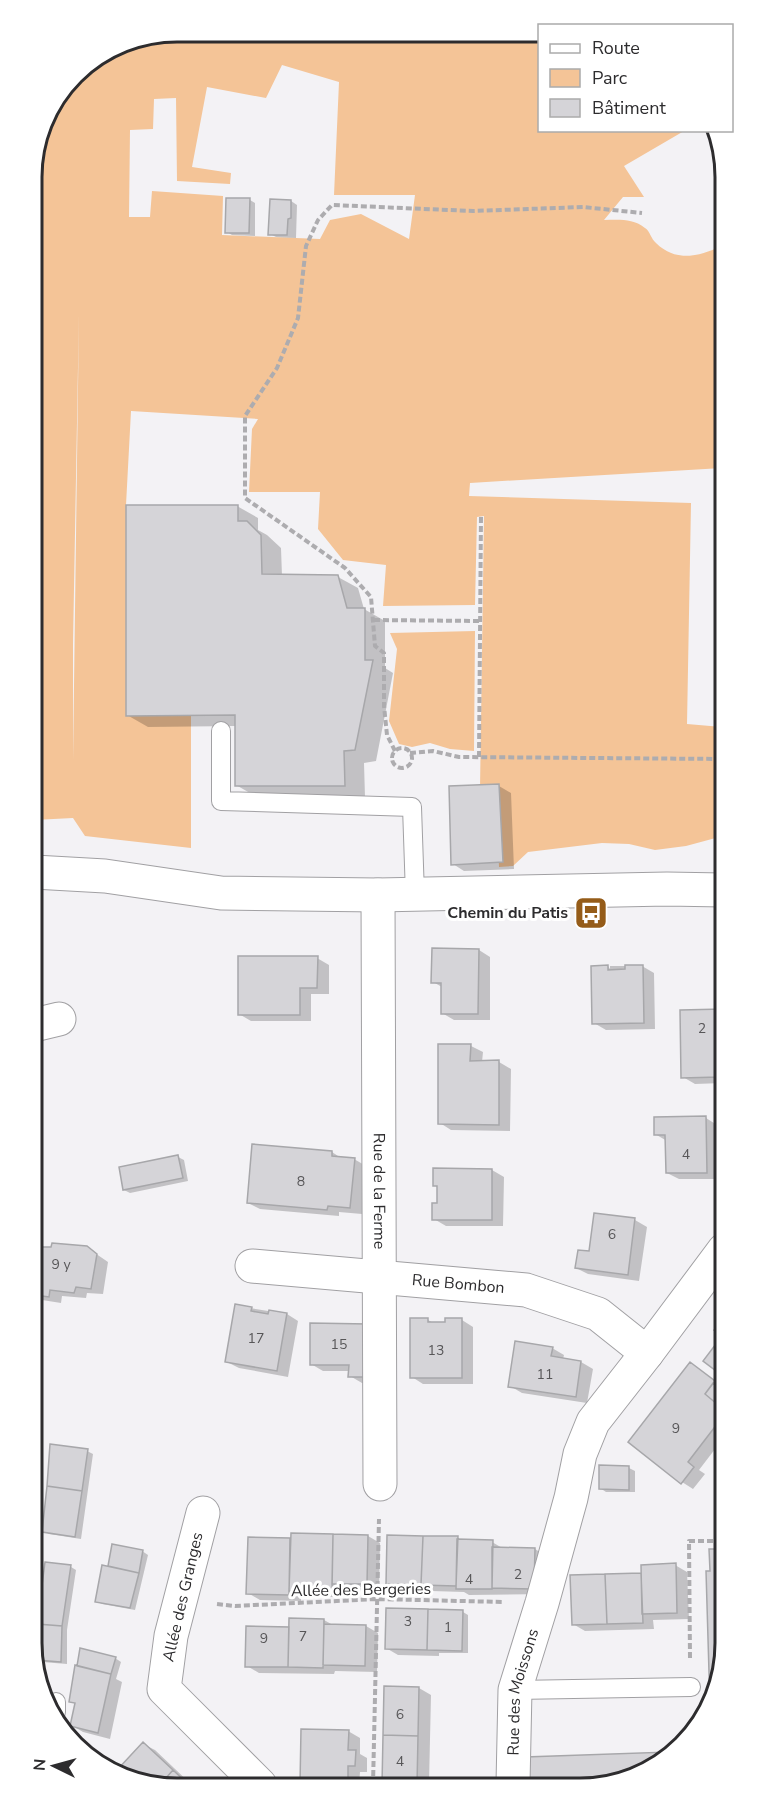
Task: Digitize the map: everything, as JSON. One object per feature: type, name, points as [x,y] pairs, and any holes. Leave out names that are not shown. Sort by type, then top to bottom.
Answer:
[{"type":"street","points":[[42,872],[105,876],[221,893],[378,896],[715,890]]},
{"type":"street","name":"Rue de la Ferme","points":[[378,896],[380,1484]]},
{"type":"street","points":[[647,1353],[715,1262]]},
{"type":"street","name":"Rue Bombon","points":[[252,1266],[526,1290],[598,1314],[647,1353]]},
{"type":"street","name":"Rue des Moissons","points":[[513,1778],[515,1690],[571,1498],[580,1454],[592,1422],[647,1353]]},
{"type":"street","name":"Allée des Granges","points":[[202,1513],[171,1636],[164,1689],[253,1778]]},
{"type":"lane","points":[[221,731],[222,801],[412,807],[416,895]]},
{"type":"lane","points":[[515,1690],[690,1687]]},
{"type":"path","points":[[395,751],[387,735],[384,706],[384,653],[375,646],[371,597],[345,568],[245,498],[245,416],[277,368],[298,318],[306,246],[318,220],[332,205],[473,211],[583,207],[642,213]]},
{"type":"path","points":[[478,757],[481,515]]},
{"type":"path","points":[[374,620],[480,621]]},
{"type":"path","points":[[410,753],[410,763],[402,768],[393,763],[392,757],[395,751],[403,748],[410,753],[433,751],[459,757],[715,759]]},
{"type":"path","points":[[373,1778],[380,1484]]},
{"type":"path","points":[[690,1687],[689,1541],[715,1541]]},
{"type":"path","name":"Allée des Bergeries","points":[[181,1598],[235,1606],[377,1599],[542,1603]]},
{"type":"green space","points":[[168,42],[538,42],[538,132],[682,132],[624,166],[644,197],[623,197],[604,220],[625,220],[640,225],[647,229],[654,241],[671,253],[687,256],[715,248],[715,468],[470,483],[469,496],[691,503],[687,724],[715,726],[715,838],[686,846],[655,850],[629,844],[602,843],[528,852],[513,866],[499,867],[496,789],[480,789],[484,516],[477,517],[475,605],[383,606],[386,565],[343,560],[318,529],[320,492],[249,492],[252,429],[258,419],[131,411],[126,505],[126,716],[191,716],[191,848],[85,836],[73,818],[42,820],[42,168],[49,133],[56,117],[81,81],[102,65],[125,52]],"holes":[[[282,65],[339,82],[334,195],[415,195],[409,239],[361,214],[330,220],[320,239],[222,235],[223,196],[152,191],[150,217],[129,217],[130,130],[153,129],[154,99],[176,98],[177,181],[230,184],[231,173],[192,167],[207,87],[266,98]],[[79,312],[73,760],[73,644]]]},
{"type":"green space","points":[[475,631],[474,751],[450,749],[430,743],[412,747],[399,744],[389,721],[397,649],[390,633]]},
{"type":"building","points":[[226,198],[250,198],[249,233],[225,233]]},
{"type":"building","points":[[270,199],[291,200],[291,218],[288,219],[287,235],[268,235]]},
{"type":"building","points":[[126,505],[238,505],[238,521],[247,521],[261,535],[262,574],[338,575],[347,608],[365,608],[365,660],[373,660],[355,750],[344,751],[345,786],[235,786],[235,715],[126,716]]},
{"type":"building","points":[[499,784],[503,862],[451,865],[449,786]]},
{"type":"building","points":[[432,948],[479,949],[478,1014],[441,1014],[441,983],[431,983]]},
{"type":"building","points":[[238,956],[318,956],[317,988],[300,988],[300,1015],[238,1015]]},
{"type":"building","points":[[608,965],[608,970],[625,969],[625,965],[643,965],[644,1023],[592,1024],[591,966]]},
{"type":"building","points":[[715,1009],[715,1077],[681,1078],[680,1010]]},
{"type":"building","points":[[438,1044],[471,1044],[470,1061],[499,1060],[499,1125],[438,1124]]},
{"type":"building","points":[[706,1116],[707,1173],[666,1173],[665,1135],[654,1135],[654,1117]]},
{"type":"building","points":[[252,1144],[332,1151],[332,1156],[355,1158],[350,1208],[328,1206],[327,1210],[247,1203]]},
{"type":"building","points":[[178,1155],[183,1178],[123,1190],[119,1167]]},
{"type":"building","points":[[433,1168],[492,1169],[492,1220],[432,1220],[432,1203],[437,1203],[437,1186],[433,1186]]},
{"type":"building","points":[[594,1213],[635,1218],[628,1275],[575,1268],[578,1250],[589,1251]]},
{"type":"building","points":[[52,1243],[87,1246],[97,1254],[91,1289],[76,1287],[74,1293],[50,1290],[49,1297],[42,1296],[42,1247],[51,1247]]},
{"type":"building","points":[[235,1304],[252,1307],[251,1311],[268,1314],[269,1310],[287,1313],[277,1371],[225,1362]]},
{"type":"building","points":[[410,1318],[428,1318],[428,1322],[445,1322],[445,1318],[462,1318],[462,1378],[410,1378]]},
{"type":"building","points":[[310,1323],[368,1324],[367,1377],[348,1377],[349,1365],[310,1365]]},
{"type":"building","points":[[515,1341],[553,1347],[551,1356],[581,1361],[576,1397],[508,1387]]},
{"type":"building","points":[[715,1345],[715,1370],[703,1361]]},
{"type":"building","points":[[690,1362],[715,1381],[705,1394],[715,1402],[715,1427],[688,1462],[694,1467],[681,1484],[628,1442]]},
{"type":"building","points":[[713,1383],[715,1385],[715,1402],[705,1394]]},
{"type":"building","points":[[50,1444],[88,1449],[82,1491],[47,1486]]},
{"type":"building","points":[[599,1465],[629,1466],[629,1490],[599,1489]]},
{"type":"building","points":[[47,1486],[82,1491],[75,1537],[42,1532]]},
{"type":"building","points":[[291,1533],[333,1534],[332,1591],[289,1591]]},
{"type":"building","points":[[333,1534],[368,1535],[367,1584],[332,1584]]},
{"type":"building","points":[[387,1535],[423,1536],[421,1585],[386,1584]]},
{"type":"building","points":[[423,1536],[458,1536],[456,1586],[421,1585]]},
{"type":"building","points":[[248,1537],[290,1538],[289,1595],[246,1594]]},
{"type":"building","points":[[457,1539],[493,1540],[492,1589],[456,1589]]},
{"type":"building","points":[[112,1544],[143,1550],[139,1573],[108,1566]]},
{"type":"building","points":[[492,1547],[535,1548],[534,1589],[492,1588]]},
{"type":"building","points":[[709,1549],[715,1549],[715,1652],[709,1682],[706,1571],[710,1571]]},
{"type":"building","points":[[45,1562],[71,1565],[62,1626],[42,1624],[42,1585]]},
{"type":"building","points":[[676,1563],[677,1613],[642,1614],[641,1565]]},
{"type":"building","points":[[102,1565],[139,1573],[130,1608],[95,1602]]},
{"type":"building","points":[[641,1573],[643,1623],[607,1624],[605,1574]]},
{"type":"building","points":[[605,1574],[607,1624],[572,1625],[570,1575]]},
{"type":"building","points":[[386,1608],[428,1609],[427,1650],[385,1649]]},
{"type":"building","points":[[428,1609],[463,1610],[462,1651],[427,1650]]},
{"type":"building","points":[[289,1618],[324,1619],[323,1668],[288,1667]]},
{"type":"building","points":[[42,1624],[62,1626],[61,1662],[43,1661]]},
{"type":"building","points":[[324,1624],[366,1625],[365,1666],[323,1665]]},
{"type":"building","points":[[246,1626],[289,1627],[288,1667],[245,1667]]},
{"type":"building","points":[[80,1648],[116,1657],[111,1674],[77,1666]]},
{"type":"building","points":[[75,1665],[111,1674],[98,1733],[71,1726],[75,1703],[69,1702]]},
{"type":"building","points":[[384,1686],[419,1687],[418,1736],[383,1735]]},
{"type":"building","points":[[301,1729],[349,1730],[348,1750],[356,1750],[355,1766],[348,1766],[348,1778],[300,1778]]},
{"type":"building","points":[[383,1735],[418,1736],[417,1778],[382,1778]]},
{"type":"building","points":[[143,1742],[173,1770],[166,1778],[133,1771],[121,1766]]},
{"type":"building","points":[[659,1752],[632,1768],[598,1777],[580,1778],[526,1778],[525,1757]]},
{"type":"building","points":[[173,1770],[182,1778],[168,1778]]},
{"type":"place","name":"Chemin du Patis","points":[[591,913]]}]
